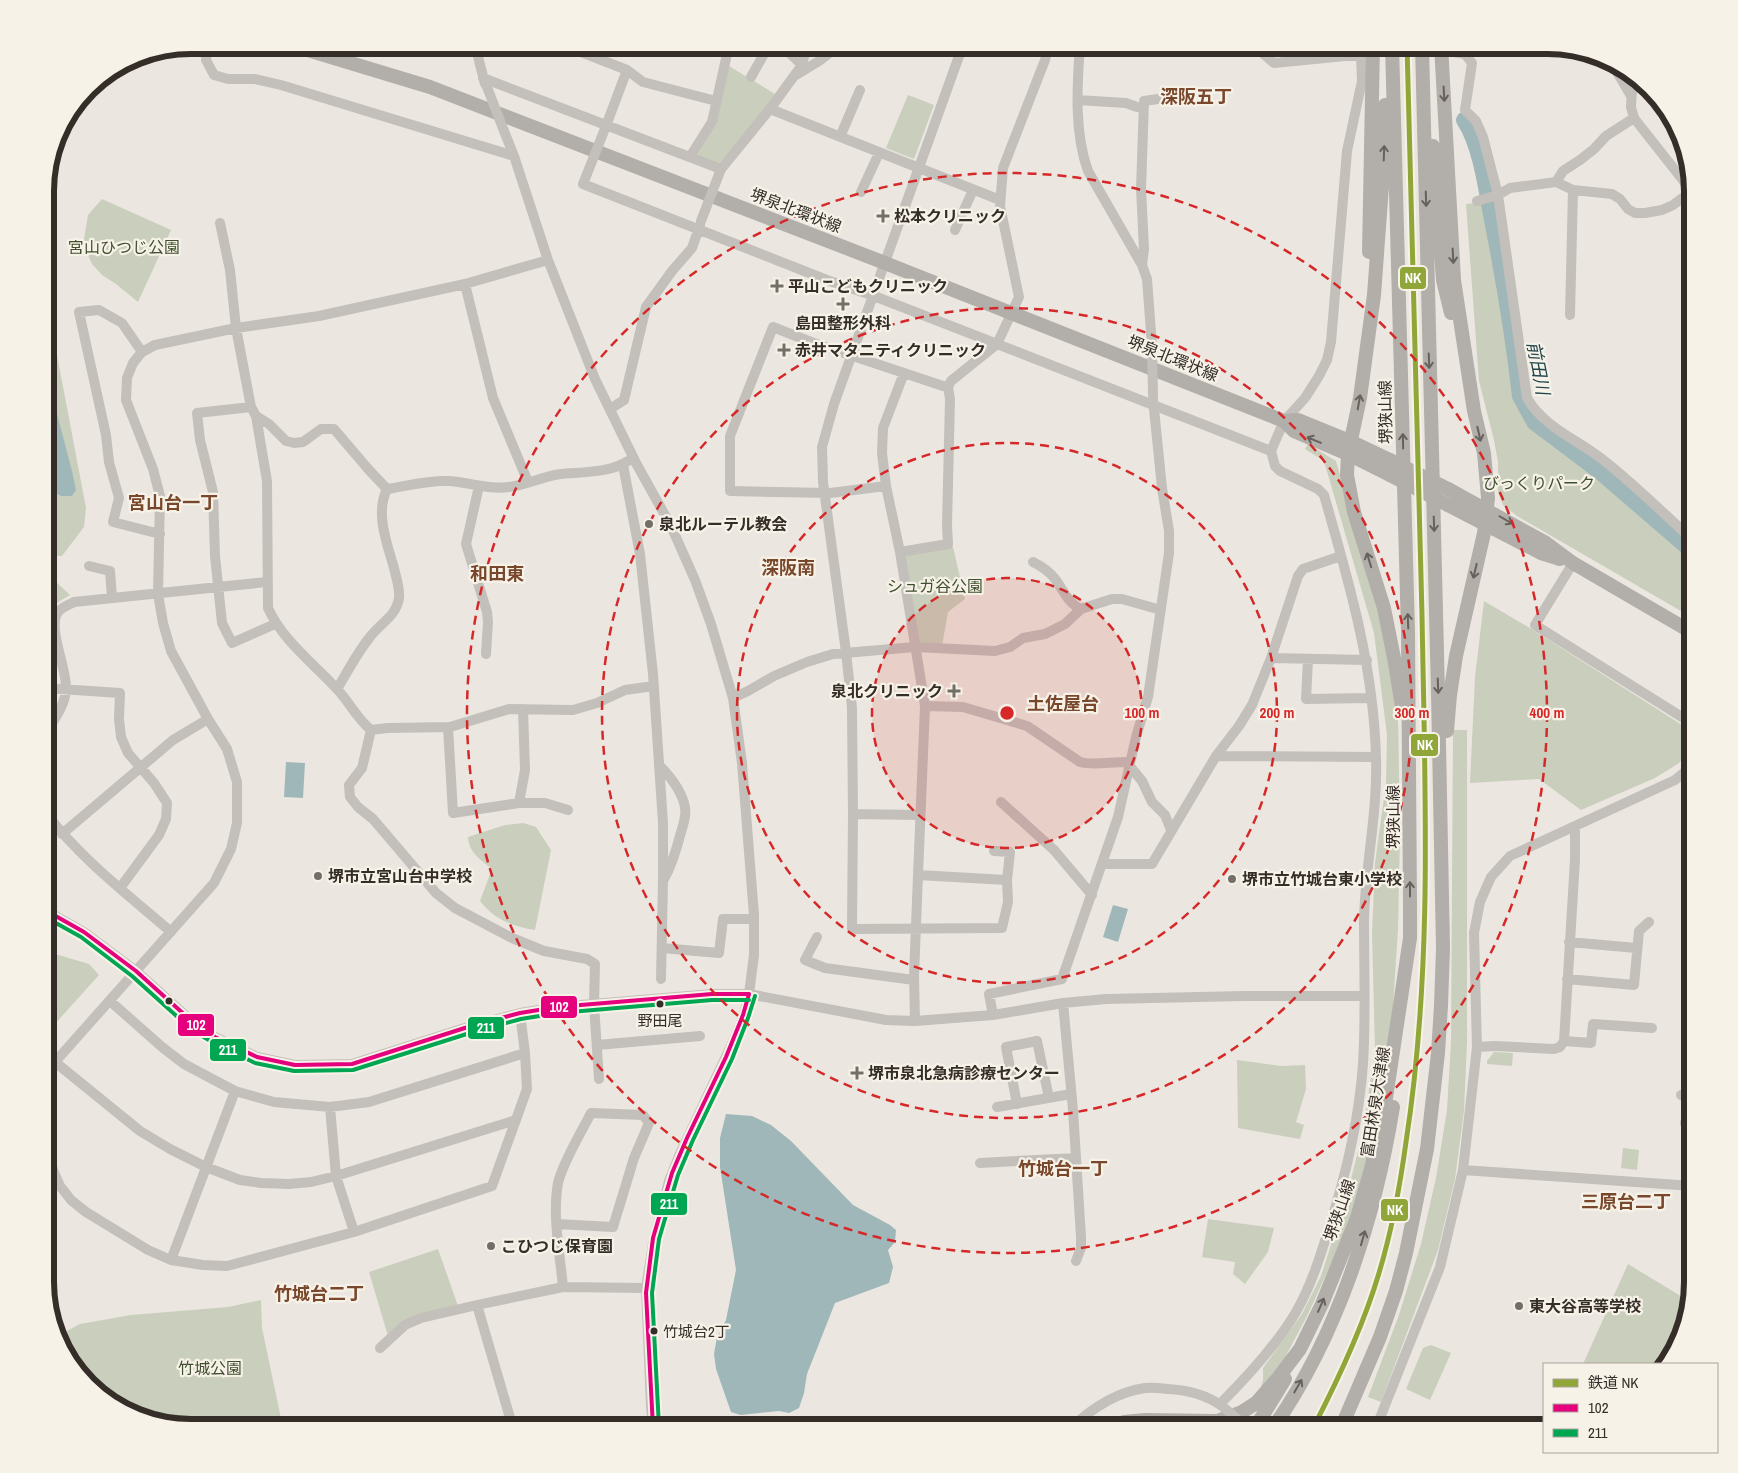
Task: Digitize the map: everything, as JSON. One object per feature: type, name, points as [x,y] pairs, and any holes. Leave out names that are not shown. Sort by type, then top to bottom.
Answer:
[{"type":"main road","name":"堺泉北環状線","points":[[321,54],[430,87],[1284,420],[1294,431],[1390,460],[1487,509],[1546,543],[1573,563],[1684,628]]},
{"type":"main road","points":[[1369,54],[1368,247],[1374,295]]},
{"type":"main road","points":[[1386,54],[1384,160],[1374,295],[1347,475],[1349,495],[1384,608],[1396,663],[1411,815]]},
{"type":"main road","name":"堺狭山線","points":[[1223,1419],[1242,1412],[1256,1403],[1300,1349],[1322,1304],[1357,1218],[1371,1169],[1384,1111],[1410,938],[1411,815],[1408,632],[1392,54]]},
{"type":"main road","points":[[1345,1419],[1380,1337],[1396,1291],[1406,1253],[1427,1149],[1438,1053],[1443,948],[1422,54]]},
{"type":"main road","points":[[1442,54],[1454,280],[1474,411]]},
{"type":"main road","points":[[1422,84],[1432,136],[1443,280],[1484,453],[1487,488],[1485,523],[1456,656],[1447,717],[1446,745],[1439,770]]},
{"type":"main road","name":"堺泉北環状線","points":[[1350,448],[1390,475],[1541,553],[1573,563]]},
{"type":"main road","name":"富田林泉大津線","points":[[1278,1419],[1316,1355],[1349,1278],[1362,1242],[1382,1170],[1394,1101],[1406,1006],[1410,938]]},
{"type":"main road","points":[[1260,1419],[1283,1384],[1300,1349]]},
{"type":"main road","points":[[1342,1419],[1364,1375]]},
{"type":"street","points":[[206,54],[206,60],[214,74],[228,79],[255,79],[282,85],[514,156]]},
{"type":"street","points":[[477,54],[485,83],[514,156],[548,260],[595,379],[634,458],[671,526],[695,580],[711,624],[732,698],[742,764],[754,919],[754,955],[749,994],[744,1015],[733,1042],[682,1148],[669,1181],[653,1244],[646,1288],[652,1419]]},
{"type":"street","points":[[586,54],[626,70],[643,82],[716,101]]},
{"type":"street","points":[[690,157],[712,122],[727,54]]},
{"type":"street","points":[[751,77],[764,54]]},
{"type":"street","points":[[790,54],[802,65]]},
{"type":"street","points":[[610,409],[624,400],[646,307],[672,271],[692,248],[721,170],[770,109],[802,65],[805,54]]},
{"type":"street","points":[[793,77],[828,54]]},
{"type":"street","points":[[960,54],[834,404],[822,447],[823,493],[846,652],[852,708],[852,929],[1002,928],[1008,902],[1010,852],[994,851]]},
{"type":"street","points":[[900,552],[948,544],[946,526],[950,399],[948,386],[951,381],[997,344],[1019,297],[1000,206],[1003,168],[1047,54]]},
{"type":"street","points":[[993,1015],[989,994],[1062,979],[1118,817],[1136,737],[1148,697],[1169,553],[1169,530],[1153,400],[1148,280],[1142,265],[1088,171],[1084,160],[1078,115],[1080,54]]},
{"type":"street","points":[[1263,54],[1274,63],[1345,54]]},
{"type":"street","points":[[1221,1405],[1276,1342],[1296,1312],[1318,1264],[1341,1193],[1355,1125],[1363,1064],[1365,910],[1376,782],[1376,757],[1367,660],[1355,606],[1324,496],[1318,489],[1280,471],[1275,466],[1271,451],[1284,420],[1305,398],[1327,360],[1331,342],[1347,151],[1368,54]]},
{"type":"street","points":[[1465,54],[1472,63],[1465,110],[1476,121],[1483,137],[1498,195],[1527,398],[1544,419],[1606,461],[1684,532]]},
{"type":"street","points":[[626,70],[583,184],[700,226],[827,280],[1153,400],[1271,451]]},
{"type":"street","points":[[1618,73],[1632,97]]},
{"type":"street","points":[[485,83],[606,126],[721,170]]},
{"type":"street","points":[[1633,83],[1631,107],[1634,118],[1684,181]]},
{"type":"street","points":[[840,137],[860,90]]},
{"type":"street","points":[[1142,265],[1144,249],[1141,189],[1144,101],[1172,97]]},
{"type":"street","points":[[1078,100],[1126,103],[1137,107]]},
{"type":"street","points":[[770,109],[1000,200]]},
{"type":"street","points":[[1556,182],[1563,170],[1594,150],[1606,136],[1634,118]]},
{"type":"street","points":[[862,192],[879,153]]},
{"type":"street","points":[[1479,200],[1498,195],[1510,188],[1556,182],[1573,190],[1612,194],[1620,199],[1628,209],[1636,213],[1662,210],[1684,198]]},
{"type":"street","points":[[955,230],[973,190]]},
{"type":"street","points":[[1570,315],[1573,190]]},
{"type":"street","points":[[220,224],[230,270],[236,328],[267,481],[268,608],[275,624],[337,689],[371,730]]},
{"type":"street","points":[[516,1120],[311,1182],[289,1184],[240,1180],[206,1167],[140,1131],[55,1062],[214,883],[231,849],[237,823],[237,782],[227,749],[208,719],[171,651],[163,622],[158,594],[160,496],[153,469],[126,400],[127,378],[134,363],[142,352],[162,343],[236,328],[319,316],[465,284],[548,260]]},
{"type":"street","points":[[465,284],[492,398],[528,482]]},
{"type":"street","points":[[142,352],[122,323],[99,310],[79,312],[106,435],[109,462],[119,498],[113,522],[160,534]]},
{"type":"street","points":[[886,486],[823,493],[730,491],[730,436],[773,327],[904,374],[948,386]]},
{"type":"street","points":[[904,374],[884,428],[882,453],[886,486],[900,552],[925,706],[914,980],[915,1022]]},
{"type":"street","points":[[275,624],[232,643],[222,623],[217,588],[213,492],[200,440],[197,413],[253,412],[269,424],[286,441],[294,443],[303,442],[321,429],[334,429],[387,489]]},
{"type":"street","points":[[387,489],[427,482],[449,481],[492,488],[509,487],[554,475],[603,470],[623,465],[634,458]]},
{"type":"street","points":[[623,465],[640,554],[654,686],[663,823],[661,979]]},
{"type":"street","points":[[479,486],[466,544],[488,612],[486,654]]},
{"type":"street","points":[[337,689],[371,635],[391,616],[397,607],[399,596],[398,583],[384,536],[382,518],[384,496],[387,489]]},
{"type":"street","points":[[1102,864],[1152,864],[1216,756],[1239,726],[1252,704],[1271,658],[1298,576],[1303,569],[1341,556]]},
{"type":"street","points":[[1033,562],[1040,565],[1056,579],[1064,595],[1081,609]]},
{"type":"street","points":[[1573,563],[1535,625],[1684,718]]},
{"type":"street","points":[[89,566],[110,571],[112,598]]},
{"type":"street","points":[[54,720],[60,711],[66,688],[54,625],[57,613],[74,602],[267,582]]},
{"type":"street","points":[[732,698],[774,676],[807,662],[846,652],[915,647],[996,651],[1010,647],[1023,638],[1045,634],[1065,624],[1081,609],[1112,599],[1122,599],[1160,610]]},
{"type":"street","points":[[1271,658],[1367,660]]},
{"type":"street","points":[[1308,659],[1306,698],[1371,698]]},
{"type":"street","points":[[371,730],[448,727],[509,709],[573,710],[597,703],[625,690],[654,686]]},
{"type":"street","points":[[54,688],[120,692],[118,718],[121,737],[128,753],[154,782],[168,803],[166,819],[158,835],[120,888]]},
{"type":"street","points":[[925,706],[962,707],[1026,726],[1080,762],[1087,764],[1115,761],[1130,764],[1142,781],[1152,802],[1165,815],[1171,830]]},
{"type":"street","points":[[519,803],[525,770],[523,709]]},
{"type":"street","points":[[62,834],[173,740],[208,719]]},
{"type":"street","points":[[448,727],[453,813],[519,803],[545,802],[568,810]]},
{"type":"street","points":[[371,730],[362,768],[349,785],[350,797],[373,819],[436,893],[455,908],[512,938],[544,951],[587,959],[595,964],[594,1005],[599,1079]]},
{"type":"street","points":[[1216,756],[1376,757]]},
{"type":"street","points":[[659,764],[680,794],[686,815],[671,867],[663,880]]},
{"type":"street","points":[[1380,1419],[1440,1267],[1463,1170],[1477,1047],[1474,933],[1480,902],[1491,877],[1510,856],[1676,780],[1684,773]]},
{"type":"street","points":[[1001,802],[1054,850],[1092,895]]},
{"type":"street","points":[[853,814],[920,815]]},
{"type":"street","points":[[54,824],[62,834],[120,888],[171,932]]},
{"type":"street","points":[[1477,1047],[1554,1049],[1560,1047],[1564,1041],[1575,860],[1575,827]]},
{"type":"street","points":[[918,875],[1008,880]]},
{"type":"street","points":[[54,915],[84,932],[136,971],[196,1025],[215,1037],[257,1057],[295,1065],[352,1064],[471,1026],[520,1013],[557,1007],[712,994],[749,994],[886,1020],[915,1022],[993,1015],[1063,1003],[1126,998],[1364,996]]},
{"type":"street","points":[[662,948],[719,953],[724,919],[754,919]]},
{"type":"street","points":[[1567,979],[1634,985],[1639,931],[1649,922]]},
{"type":"street","points":[[817,937],[805,960],[825,968],[914,980]]},
{"type":"street","points":[[1569,942],[1636,948]]},
{"type":"street","points":[[110,1001],[184,1064],[235,1091],[274,1102],[330,1107],[369,1102],[525,1053]]},
{"type":"street","points":[[1063,1003],[1076,1158],[1081,1248],[1076,1261]]},
{"type":"street","points":[[54,1172],[60,1186],[71,1200],[86,1212],[148,1250],[171,1260],[203,1265],[227,1266],[354,1232],[492,1186],[527,1089],[520,1013]]},
{"type":"street","points":[[1564,1041],[1592,1043],[1593,1024],[1652,1028]]},
{"type":"street","points":[[597,1045],[700,1036]]},
{"type":"street","points":[[1017,1104],[1006,1047],[1037,1041],[1049,1098]]},
{"type":"street","points":[[171,1260],[235,1091]]},
{"type":"street","points":[[997,1107],[1071,1094]]},
{"type":"street","points":[[330,1107],[336,1176],[354,1232]]},
{"type":"street","points":[[557,1224],[613,1227],[634,1158],[649,1123],[643,1115],[590,1113],[559,1182],[557,1224],[564,1287]]},
{"type":"street","points":[[980,1163],[1076,1158]]},
{"type":"street","points":[[1463,1170],[1684,1187]]},
{"type":"street","points":[[380,1348],[405,1325],[420,1318],[477,1305],[564,1287],[646,1288]]},
{"type":"street","points":[[477,1305],[510,1419]]},
{"type":"street","points":[[1081,1419],[1108,1400],[1125,1393],[1146,1388],[1194,1392],[1221,1405],[1237,1419]]},
{"type":"green space","points":[[729,66],[775,94],[767,108],[719,163],[699,158],[698,154],[716,125]]},
{"type":"green space","points":[[908,95],[934,105],[914,159],[886,148]]},
{"type":"green space","name":"宮山ひつじ公園","points":[[102,199],[171,230],[138,302],[102,275],[92,264],[86,251],[84,239],[88,215]]},
{"type":"green space","name":"びっくりパーク","points":[[1486,202],[1515,402],[1534,428],[1593,471],[1684,549],[1684,613],[1517,516],[1503,505],[1498,492],[1498,462],[1494,440],[1479,381],[1466,204]]},
{"type":"green space","points":[[54,339],[86,508],[84,527],[62,556],[58,556],[54,552]]},
{"type":"green space","points":[[1308,444],[1336,461],[1384,631],[1398,712],[1400,833],[1398,930],[1393,1006],[1384,1078],[1357,1202],[1307,1316],[1280,1367],[1260,1390],[1263,1380],[1263,1368],[1302,1314],[1321,1276],[1346,1198],[1362,1136],[1375,1051],[1372,934],[1375,863],[1386,783],[1387,735],[1374,633],[1324,461],[1305,449]]},
{"type":"green space","name":"シュガ谷公園","points":[[953,547],[965,599],[948,612],[942,646],[923,645],[918,641],[904,555]]},
{"type":"green space","points":[[54,580],[70,595],[54,606]]},
{"type":"green space","points":[[1484,601],[1530,628],[1684,726],[1684,757],[1679,763],[1655,778],[1581,810],[1539,779],[1470,783],[1475,677]]},
{"type":"green space","points":[[1453,730],[1467,730],[1467,1043],[1464,1111],[1455,1179],[1438,1250],[1381,1402],[1368,1397],[1399,1315],[1421,1244],[1436,1178],[1447,1110],[1451,1042]]},
{"type":"green space","points":[[523,823],[536,827],[551,850],[535,930],[504,921],[486,908],[480,901],[492,869],[473,852],[468,837],[505,825]]},
{"type":"green space","points":[[54,954],[89,964],[99,975],[54,1025]]},
{"type":"green space","points":[[1494,1052],[1513,1053],[1512,1066],[1487,1064],[1487,1061]]},
{"type":"green space","points":[[1237,1060],[1281,1066],[1305,1065],[1306,1089],[1296,1122],[1304,1125],[1300,1139],[1238,1128]]},
{"type":"green space","points":[[1623,1148],[1639,1150],[1637,1170],[1621,1168]]},
{"type":"green space","points":[[1208,1219],[1274,1228],[1268,1252],[1245,1284],[1233,1274],[1235,1262],[1202,1257]]},
{"type":"green space","points":[[438,1249],[458,1306],[388,1336],[369,1272]]},
{"type":"green space","points":[[1628,1264],[1683,1298],[1680,1318],[1674,1335],[1658,1363],[1583,1363]]},
{"type":"green space","name":"竹城公園","points":[[261,1300],[262,1328],[281,1419],[181,1419],[155,1415],[138,1409],[114,1396],[94,1379],[77,1359],[63,1333],[80,1324],[131,1315],[228,1307]]},
{"type":"green space","points":[[1431,1345],[1451,1353],[1430,1400],[1406,1389],[1423,1348]]},
{"type":"water","points":[[54,402],[76,490],[72,496],[61,496],[54,492]]},
{"type":"water","points":[[286,762],[305,763],[303,798],[284,797]]},
{"type":"water","points":[[1113,905],[1128,909],[1118,942],[1103,937]]},
{"type":"water","points":[[726,1114],[752,1116],[771,1125],[791,1141],[853,1205],[896,1230],[895,1242],[888,1250],[893,1267],[889,1283],[835,1303],[807,1374],[799,1408],[789,1413],[779,1411],[741,1415],[731,1412],[716,1369],[714,1354],[717,1337],[726,1320],[736,1270],[720,1167],[720,1138]]},
{"type":"waterway","name":"前田川","points":[[1464,120],[1474,141],[1484,179],[1500,260],[1520,396],[1534,422],[1599,471],[1684,544]]},
{"type":"rail line","name":"NK","points":[[1317,1419],[1358,1333],[1373,1293],[1388,1241],[1406,1142],[1415,1077],[1420,1011],[1424,945],[1425,747],[1407,54]]},
{"type":"transit line","name":"102","points":[[54,915],[84,932],[136,971],[196,1025],[215,1037],[257,1057],[295,1065],[352,1064],[471,1026],[520,1013],[557,1007],[712,994],[749,994]]},
{"type":"transit line","name":"211","points":[[54,922],[81,937],[132,976],[192,1030],[255,1063],[294,1071],[353,1070],[473,1032],[521,1019],[558,1013],[712,1000],[749,1000]]},
{"type":"transit line","name":"102","points":[[653,1419],[646,1293],[653,1238],[672,1173],[726,1057],[743,1015],[749,994]]},
{"type":"transit line","name":"211","points":[[659,1419],[652,1293],[659,1239],[678,1175],[732,1059],[755,996]]},
{"type":"place","name":"松本クリニック","points":[[883,216]]},
{"type":"place","name":"平山こどもクリニック","points":[[777,286]]},
{"type":"place","name":"島田整形外科","points":[[843,304]]},
{"type":"place","name":"赤井マタニティクリニック","points":[[784,350]]},
{"type":"place","name":"泉北ルーテル教会","points":[[649,524]]},
{"type":"place","name":"泉北クリニック","points":[[954,691]]},
{"type":"place","name":"堺市立宮山台中学校","points":[[318,876]]},
{"type":"place","name":"堺市立竹城台東小学校","points":[[1232,879]]},
{"type":"place","name":"野田尾","points":[[660,1004]]},
{"type":"place","name":"堺市泉北急病診療センター","points":[[857,1073]]},
{"type":"place","name":"こひつじ保育園","points":[[491,1246]]},
{"type":"place","name":"東大谷高等学校","points":[[1519,1306]]},
{"type":"place","name":"竹城台2丁","points":[[654,1331]]},
{"type":"district","name":"深阪五丁","points":[[1196,97]]},
{"type":"district","name":"宮山台一丁","points":[[173,503]]},
{"type":"district","name":"深阪南","points":[[788,568]]},
{"type":"district","name":"和田東","points":[[497,574]]},
{"type":"district","name":"土佐屋台","points":[[1063,704]]},
{"type":"district","name":"竹城台一丁","points":[[1063,1169]]},
{"type":"district","name":"三原台二丁","points":[[1626,1202]]},
{"type":"district","name":"竹城台二丁","points":[[319,1294]]}]
